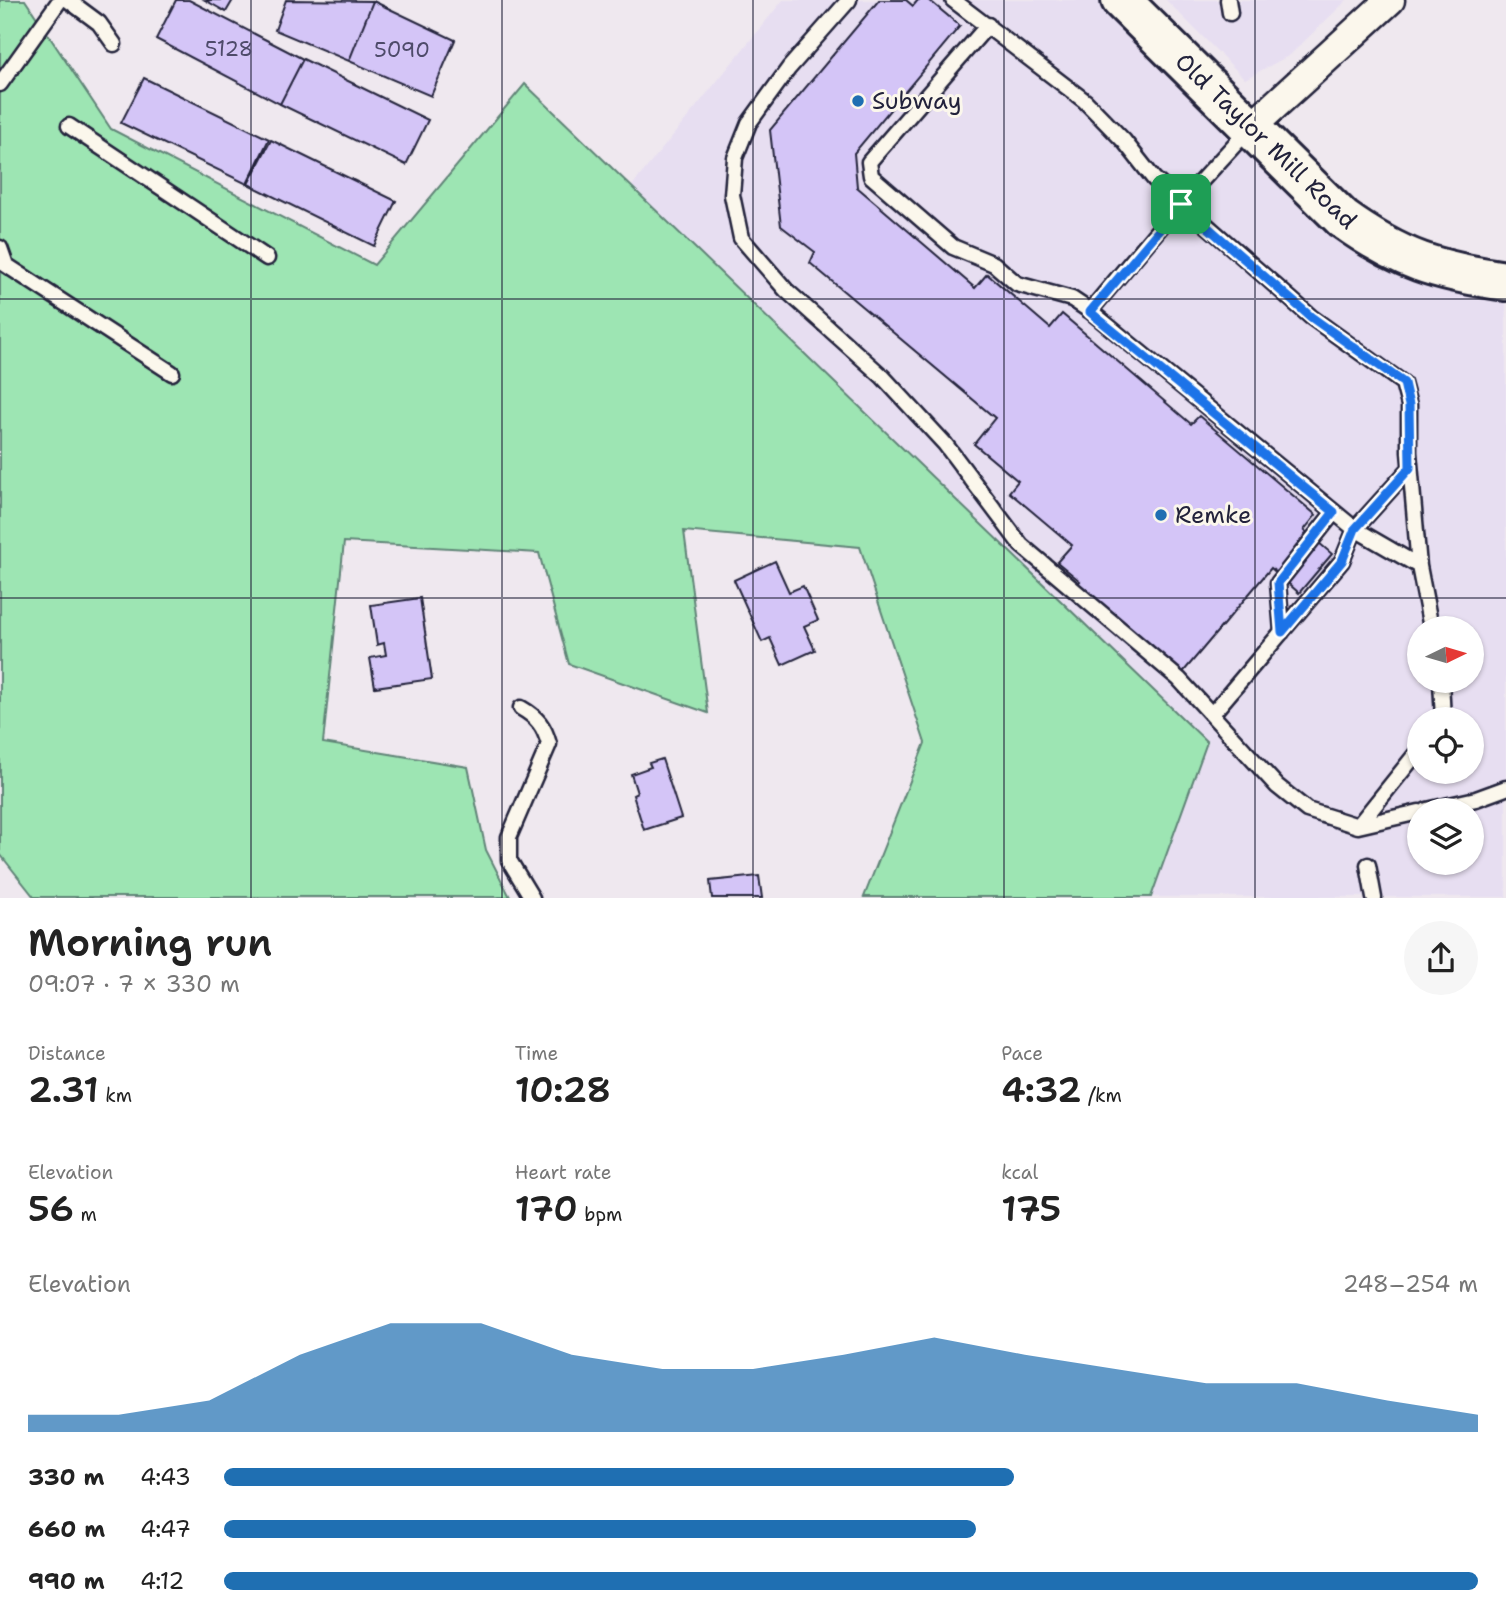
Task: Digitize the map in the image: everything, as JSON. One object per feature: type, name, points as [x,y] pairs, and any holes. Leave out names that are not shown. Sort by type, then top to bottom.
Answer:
[{"type":"street","name":"Old Taylor Mill Road","points":[[1121,0],[1343,219],[1377,243],[1414,262],[1458,275],[1506,281]]},
{"type":"street","points":[[1251,127],[1390,0]]},
{"type":"lane","points":[[0,85],[60,0]]},
{"type":"lane","points":[[68,0],[99,23],[114,44]]},
{"type":"lane","points":[[849,0],[789,68],[749,123],[735,158],[732,195],[741,238],[786,290],[883,376],[928,424],[1021,545],[1179,680],[1262,771],[1307,810],[1359,826],[1407,815]]},
{"type":"lane","points":[[953,0],[1085,101],[1181,204],[1311,317],[1404,383],[1409,405],[1410,468],[1419,566],[1429,616]]},
{"type":"lane","points":[[988,25],[869,162],[871,176],[953,247],[993,264],[1017,284],[1072,299],[1355,529],[1419,566]]},
{"type":"lane","points":[[69,126],[267,258]]},
{"type":"lane","points":[[1090,312],[1181,204],[1251,127]]},
{"type":"lane","points":[[0,248],[6,265],[172,373]]},
{"type":"lane","points":[[1212,714],[1342,561],[1355,529],[1410,468]]},
{"type":"lane","points":[[1282,632],[1278,583],[1334,512]]},
{"type":"lane","points":[[521,708],[535,715],[545,729],[549,744],[546,756],[513,821],[509,837],[509,860],[532,898]]},
{"type":"lane","points":[[1359,826],[1407,765]]},
{"type":"lane","points":[[1479,798],[1506,788]]},
{"type":"lane","points":[[1368,865],[1374,898]]},
{"type":"shaded area","points":[[783,0],[1121,0],[1343,219],[1506,281],[1506,897],[1151,897],[1207,742],[631,187]]},
{"type":"shaded area","points":[[1166,0],[1347,0],[1290,55],[1245,79]]},
{"type":"green space","points":[[0,0],[25,0],[111,129],[374,265],[525,84],[1207,742],[1151,897],[864,897],[925,743],[860,547],[684,531],[708,713],[569,664],[539,553],[344,542],[323,743],[468,767],[486,850],[510,897],[34,897],[0,854]]},
{"type":"building","points":[[176,0],[189,0],[303,59],[280,104],[156,39]]},
{"type":"building","points":[[205,0],[233,0],[226,12]]},
{"type":"building","points":[[286,0],[373,1],[349,61],[275,30]]},
{"type":"building","points":[[879,0],[906,0],[913,6],[918,0],[929,0],[960,26],[854,153],[857,187],[975,288],[987,274],[1050,328],[1062,314],[1191,424],[1199,416],[1316,515],[1304,530],[1332,554],[1299,593],[1271,568],[1179,677],[1074,588],[1080,581],[1057,562],[1072,545],[1009,492],[1018,481],[974,444],[995,418],[810,263],[815,252],[781,226],[770,130]]},
{"type":"building","points":[[373,1],[455,40],[431,96],[349,61]]},
{"type":"building","points":[[303,59],[428,120],[406,165],[280,104]]},
{"type":"building","points":[[144,78],[269,139],[247,184],[121,123]]},
{"type":"building","points":[[271,140],[396,201],[374,246],[248,184]]},
{"type":"building","points":[[775,561],[789,592],[803,586],[818,620],[804,626],[815,650],[782,665],[770,638],[762,642],[734,580]]},
{"type":"building","points":[[420,598],[432,679],[375,687],[370,658],[386,655],[384,643],[377,645],[371,605]]},
{"type":"building","points":[[662,759],[681,818],[644,830],[633,795],[637,793],[631,774],[651,767],[649,763]]},
{"type":"building","points":[[759,876],[762,898],[712,898],[710,881]]},
{"type":"place","name":"Subway","points":[[858,101]]},
{"type":"place","name":"Remke","points":[[1161,515]]},
{"type":"route","points":[[1181,204],[1251,262],[1311,317],[1404,383],[1409,405],[1410,468],[1355,529],[1342,561],[1282,632],[1278,583],[1334,512],[1090,312],[1181,204]]}]
